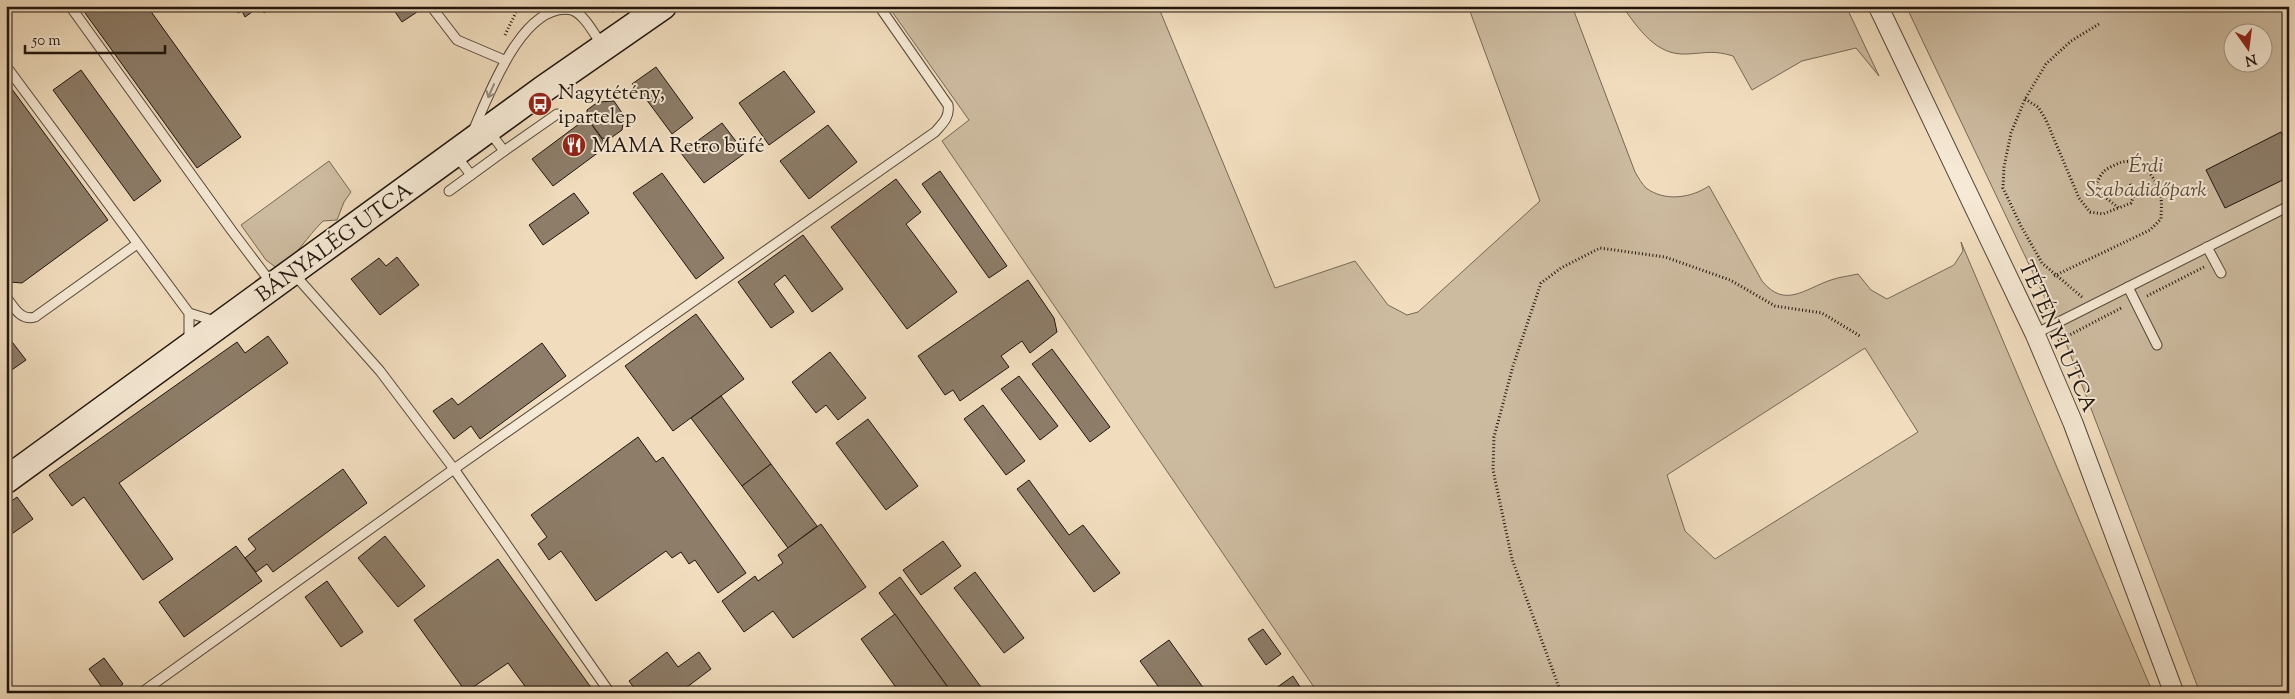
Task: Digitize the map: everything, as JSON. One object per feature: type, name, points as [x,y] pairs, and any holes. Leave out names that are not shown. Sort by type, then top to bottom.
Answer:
[{"type":"street","name":"BÁNYALÉG UTCA","points":[[6,480],[470,142],[663,6]]},
{"type":"street","name":"TÉTÉNYI UTCA","points":[[1878,6],[2038,342],[2073,423],[2174,693]]},
{"type":"lane","points":[[70,6],[232,231],[380,371],[454,469],[610,693]]},
{"type":"lane","points":[[141,693],[454,469],[935,132],[946,121],[949,112],[945,100],[879,6]]},
{"type":"lane","points":[[471,175],[470,142],[504,60],[519,33],[535,18],[553,8],[573,10],[582,18],[604,47]]},
{"type":"lane","points":[[434,10],[456,40],[504,60]]},
{"type":"lane","points":[[6,66],[189,313],[214,321],[230,318]]},
{"type":"lane","points":[[449,191],[557,114]]},
{"type":"lane","points":[[470,142],[504,151]]},
{"type":"lane","points":[[2038,342],[2092,306],[2289,206]]},
{"type":"lane","points":[[6,297],[19,314],[24,317],[35,317],[137,244]]},
{"type":"lane","points":[[2207,247],[2221,273]]},
{"type":"lane","points":[[2128,287],[2157,345]]},
{"type":"lane","points":[[183,352],[189,340],[189,313]]},
{"type":"path","points":[[2092,306],[2054,276],[2042,263],[2021,226],[2004,188],[2004,167],[2011,133],[2026,99],[2046,64],[2071,41],[2099,24]]},
{"type":"path","points":[[2026,99],[2038,107],[2046,120],[2079,198],[2090,212],[2103,214],[2131,203],[2135,192],[2130,184]]},
{"type":"path","points":[[2054,276],[2150,230],[2161,219],[2162,198],[2151,174],[2138,162],[2123,161],[2103,171],[2096,185],[2102,194],[2119,208]]},
{"type":"path","points":[[1560,693],[1512,560],[1493,470],[1494,437],[1513,366],[1541,283],[1561,268],[1600,248],[1666,257],[1730,280],[1775,306],[1822,313],[1860,336]]},
{"type":"path","points":[[2038,342],[2135,302],[2215,261]]},
{"type":"green space","points":[[888,6],[1158,6],[1275,288],[1355,261],[1388,305],[1407,315],[1418,312],[1540,201],[1468,6],[1572,6],[1635,172],[1646,188],[1661,195],[1678,197],[1686,196],[1709,186],[1762,281],[1770,289],[1779,294],[1795,294],[1834,279],[1858,274],[1871,290],[1887,299],[1954,265],[1963,251],[1961,242],[2153,693],[1318,693],[942,141],[969,120]],"holes":[[[1865,348],[1918,432],[1715,559],[1685,531],[1667,475]]]},
{"type":"green space","points":[[1622,6],[1846,6],[1879,76],[1856,48],[1802,61],[1752,90],[1733,56],[1715,52],[1687,54],[1666,51],[1657,46],[1642,32]]},
{"type":"green space","name":"Érdi Szabadidőpark","points":[[1906,6],[2289,6],[2289,693],[2200,693],[2064,338]]},
{"type":"green space","points":[[329,161],[351,192],[344,202],[337,220],[323,221],[291,258],[278,269],[266,260],[241,225]]},
{"type":"building","points":[[80,6],[147,6],[241,137],[197,168]]},
{"type":"building","points":[[273,6],[264,13],[259,7],[245,17],[242,11],[238,13],[234,7]]},
{"type":"building","points":[[391,6],[426,6],[402,22]]},
{"type":"building","points":[[656,67],[693,118],[672,134],[646,99],[644,101],[632,84]]},
{"type":"building","points":[[81,70],[161,181],[134,201],[53,90]]},
{"type":"building","points":[[784,71],[815,112],[769,145],[739,103]]},
{"type":"building","points":[[6,81],[108,220],[22,283],[6,280]]},
{"type":"building","points":[[614,101],[624,116],[622,130],[608,140],[602,138],[587,118],[587,110],[598,102]]},
{"type":"building","points":[[587,118],[607,146],[553,186],[532,159]]},
{"type":"building","points":[[722,123],[745,153],[704,183],[681,153]]},
{"type":"building","points":[[828,125],[857,162],[809,199],[780,161]]},
{"type":"building","points":[[2281,132],[2289,147],[2289,177],[2225,208],[2206,170]]},
{"type":"building","points":[[940,171],[1007,266],[989,278],[922,184]]},
{"type":"building","points":[[662,173],[724,258],[696,279],[633,193]]},
{"type":"building","points":[[896,179],[921,212],[906,224],[957,292],[907,329],[831,227]]},
{"type":"building","points":[[574,193],[589,213],[543,245],[529,225]]},
{"type":"building","points":[[803,235],[843,289],[812,312],[785,275],[774,284],[794,312],[771,328],[738,282]]},
{"type":"building","points":[[397,257],[419,285],[380,315],[351,279],[379,258],[386,266]]},
{"type":"building","points":[[1028,280],[1054,318],[1057,332],[1030,353],[1022,341],[1001,356],[1009,367],[960,401],[953,390],[945,395],[918,356]]},
{"type":"building","points":[[696,314],[744,379],[673,431],[625,366]]},
{"type":"building","points":[[6,334],[26,360],[6,374]]},
{"type":"building","points":[[268,336],[288,363],[119,483],[173,559],[143,580],[84,497],[72,506],[49,475],[237,342],[245,353]]},
{"type":"building","points":[[542,343],[566,376],[480,439],[471,426],[454,439],[433,411],[452,398],[458,405]]},
{"type":"building","points":[[1052,349],[1110,427],[1090,442],[1032,364]]},
{"type":"building","points":[[830,352],[866,398],[838,420],[826,405],[816,413],[792,382]]},
{"type":"building","points":[[1019,376],[1058,426],[1040,440],[1001,389]]},
{"type":"building","points":[[721,396],[771,464],[742,486],[691,418]]},
{"type":"building","points":[[983,405],[1025,461],[1006,475],[964,419]]},
{"type":"building","points":[[868,419],[918,486],[886,510],[836,443]]},
{"type":"building","points":[[638,437],[656,462],[663,457],[746,573],[718,593],[695,560],[689,564],[681,552],[672,558],[666,551],[596,601],[561,551],[549,560],[538,544],[547,537],[531,515]]},
{"type":"building","points":[[771,464],[817,526],[788,548],[742,486]]},
{"type":"building","points":[[343,469],[367,503],[273,572],[267,564],[256,572],[245,558],[256,549],[248,539]]},
{"type":"building","points":[[1029,480],[1069,535],[1083,525],[1120,573],[1094,592],[1017,489]]},
{"type":"building","points":[[17,497],[33,519],[6,538],[6,505]]},
{"type":"building","points":[[821,524],[866,587],[793,638],[773,611],[744,632],[722,601],[755,576],[758,581],[783,563],[778,555]]},
{"type":"building","points":[[385,536],[425,586],[398,607],[358,558]]},
{"type":"building","points":[[943,541],[961,566],[921,595],[903,570]]},
{"type":"building","points":[[236,546],[262,581],[184,637],[159,602]]},
{"type":"building","points":[[498,559],[595,693],[530,693],[508,663],[466,692],[414,620]]},
{"type":"building","points":[[975,572],[1024,638],[1004,653],[954,588]]},
{"type":"building","points":[[900,577],[981,687],[974,693],[952,693],[879,593]]},
{"type":"building","points":[[327,581],[363,632],[341,647],[305,597]]},
{"type":"building","points":[[895,614],[952,693],[900,693],[861,639]]},
{"type":"building","points":[[1263,629],[1281,654],[1266,665],[1248,639]]},
{"type":"building","points":[[1169,640],[1207,693],[1163,693],[1140,661]]},
{"type":"building","points":[[667,652],[678,667],[699,652],[711,669],[679,693],[638,693],[629,681]]},
{"type":"building","points":[[104,658],[123,684],[112,693],[106,693],[89,669]]},
{"type":"building","points":[[1293,676],[1304,693],[1269,693]]},
{"type":"place","name":"Nagytétény, ipartelep","points":[[540,104]]},
{"type":"place","name":"MAMA Retro büfé","points":[[574,145]]}]
